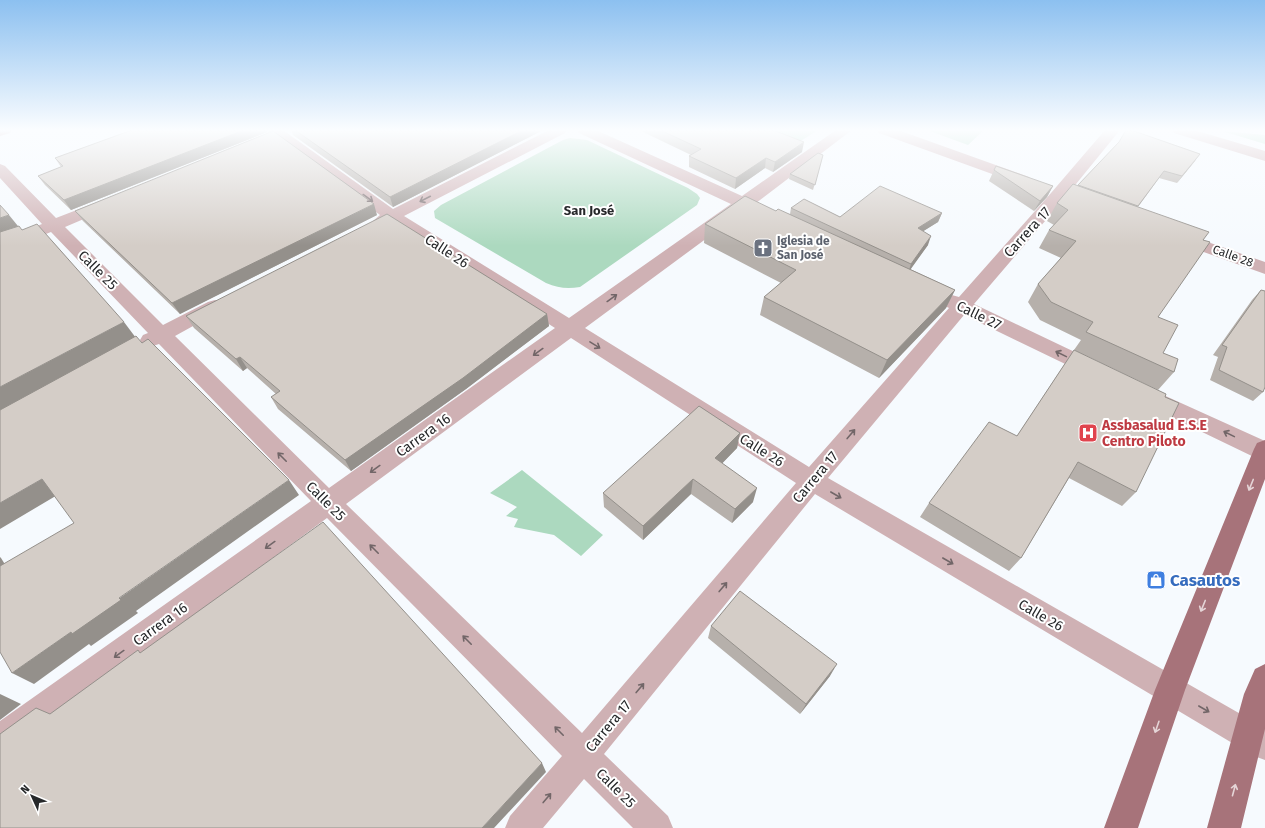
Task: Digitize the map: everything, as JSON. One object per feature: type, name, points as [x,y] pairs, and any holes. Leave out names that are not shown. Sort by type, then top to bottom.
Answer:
[{"type":"main road","points":[[1121,828],[1170,690],[1264,450]]},
{"type":"main road","points":[[1224,828],[1257,740],[1263,680]]},
{"type":"street","name":"Calle 25","points":[[0,169],[53,225],[328,503],[656,828]]},
{"type":"street","name":"Calle 26","points":[[327,169],[392,216],[569,329],[812,480],[1257,740]]},
{"type":"street","points":[[364,230],[485,169]]},
{"type":"street","points":[[669,169],[765,214]]},
{"type":"street","name":"Carrera 16","points":[[0,740],[792,169]]},
{"type":"street","points":[[991,169],[1056,192]]},
{"type":"street","name":"Carrera 17","points":[[522,828],[812,480],[1077,169]]},
{"type":"street","points":[[0,247],[119,199]]},
{"type":"street","name":"Calle 28","points":[[1163,231],[1265,268]]},
{"type":"street","name":"Calle 27","points":[[932,292],[1109,377]]},
{"type":"street","points":[[134,349],[231,298]]},
{"type":"street","points":[[1130,387],[1264,450]]},
{"type":"green space","name":"San José","points":[[509,169],[647,169],[688,188],[700,198],[697,205],[580,287],[571,288],[563,288],[546,283],[435,218],[434,211],[441,205]]},
{"type":"green space","points":[[522,470],[603,535],[581,556],[554,535],[514,527],[518,519],[506,516],[517,507],[490,493]]},
{"type":"building","points":[[56,169],[145,169],[64,200],[38,176]]},
{"type":"building","points":[[180,169],[325,169],[374,204],[172,303],[75,211]]},
{"type":"building","points":[[350,169],[446,169],[390,197]]},
{"type":"building","points":[[716,169],[750,169],[736,178]]},
{"type":"building","points":[[797,169],[819,169],[815,185],[790,174]]},
{"type":"building","points":[[995,169],[1004,169],[1053,186],[1040,201],[994,170]]},
{"type":"building","points":[[1094,169],[1188,169],[1182,176],[1164,171],[1138,206],[1078,185]]},
{"type":"building","points":[[1073,184],[1209,232],[1203,240],[1210,242],[1158,317],[1178,325],[1163,353],[1178,359],[1174,372],[1086,332],[1093,322],[1051,302],[1038,284],[1076,241],[1049,230],[1068,210],[1057,203]]},
{"type":"building","points":[[880,186],[942,213],[918,228],[931,236],[911,264],[791,208],[804,199],[840,217]]},
{"type":"building","points":[[745,196],[776,211],[778,209],[955,290],[887,360],[764,297],[796,270],[705,224]]},
{"type":"building","points":[[0,205],[9,215],[0,218]]},
{"type":"building","points":[[387,214],[547,314],[463,378],[345,460],[271,397],[280,391],[240,357],[236,359],[186,316]]},
{"type":"building","points":[[37,224],[124,322],[0,387],[0,232],[19,226],[22,230]]},
{"type":"building","points":[[1261,290],[1265,291],[1265,387],[1263,392],[1219,370],[1227,347],[1222,345]]},
{"type":"building","points":[[136,336],[142,343],[148,339],[289,480],[119,598],[121,600],[72,634],[71,632],[12,673],[0,652],[0,566],[74,523],[42,479],[0,503],[0,410]]},
{"type":"building","points":[[1074,350],[1166,394],[1165,397],[1179,403],[1136,492],[1078,462],[1021,558],[929,503],[989,422],[1017,436]]},
{"type":"building","points":[[699,406],[740,433],[715,458],[757,488],[735,509],[693,479],[643,526],[603,493]]},
{"type":"building","points":[[323,522],[542,763],[482,828],[0,828],[0,734],[36,708],[50,714],[138,650],[140,653]]},
{"type":"building","points":[[740,591],[837,664],[806,704],[711,626]]},
{"type":"place","name":"Iglesia de San José","points":[[763,248]]},
{"type":"place","name":"Assbasalud E.S.E Centro Piloto","points":[[1088,433]]},
{"type":"place","name":"Casautos","points":[[1156,580]]},
{"type":"district","name":"San José","points":[[589,210]]}]
